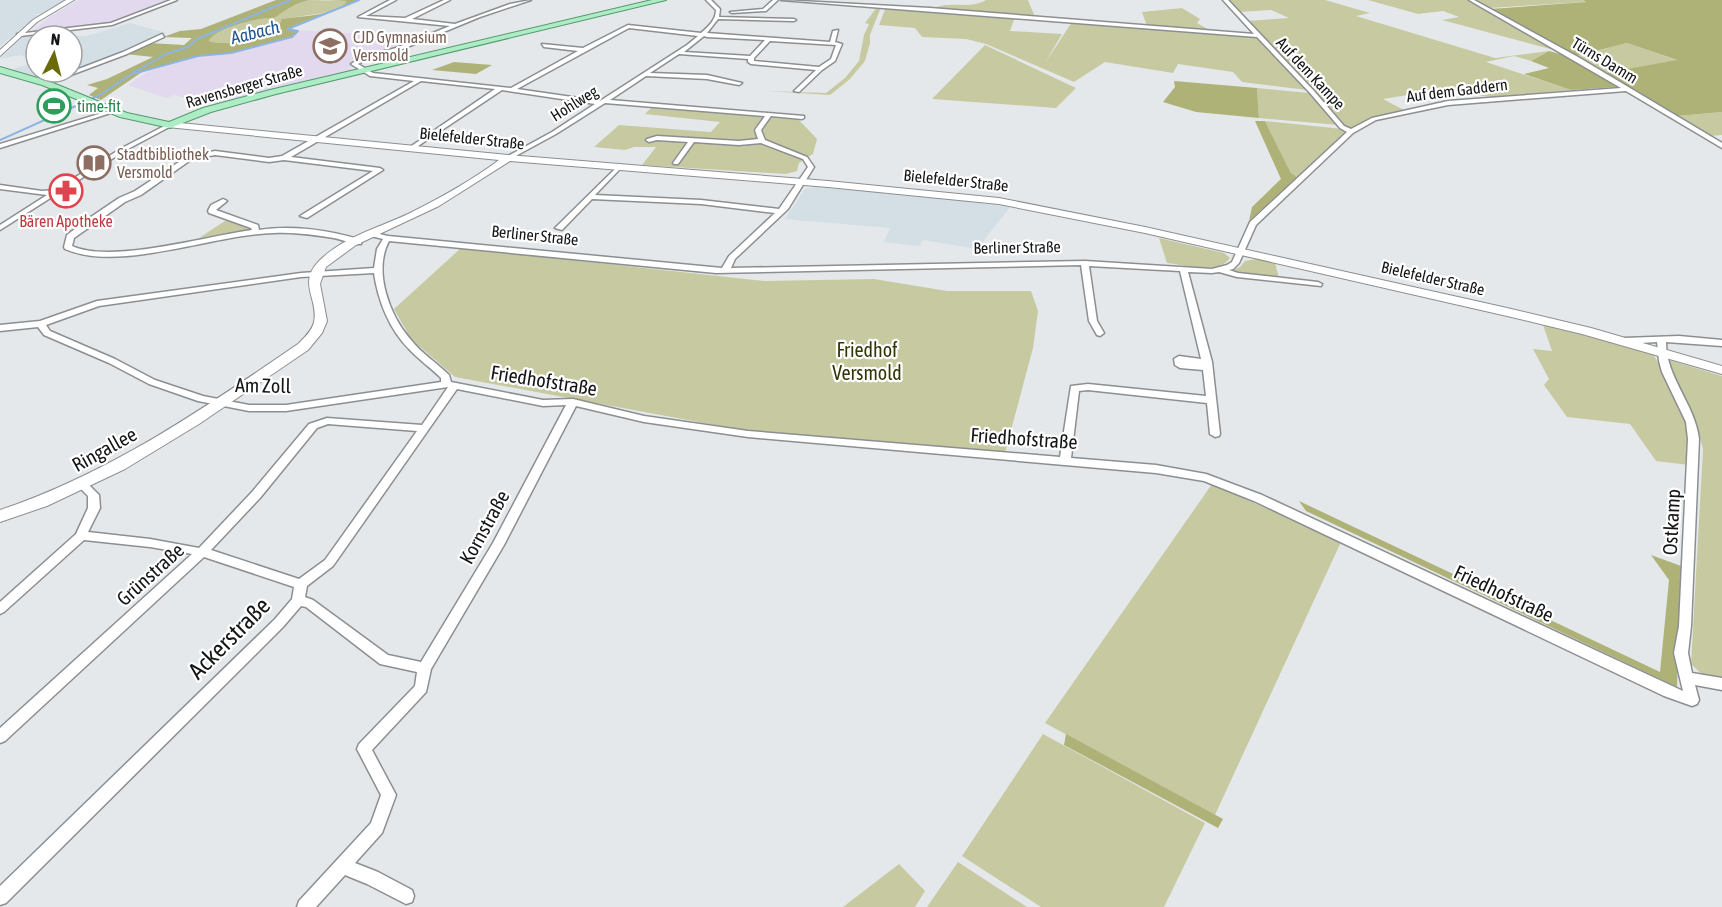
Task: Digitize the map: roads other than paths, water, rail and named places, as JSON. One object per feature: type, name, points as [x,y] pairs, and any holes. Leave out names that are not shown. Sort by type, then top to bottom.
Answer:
[{"type":"main road","points":[[0,54],[35,21],[70,0]]},
{"type":"main road","name":"Ravensberger Straße","points":[[170,125],[238,101],[662,0]]},
{"type":"main road","points":[[0,70],[24,76]]},
{"type":"main road","points":[[50,84],[137,119],[170,125]]},
{"type":"main road","name":"Bielefelder Straße","points":[[170,125],[618,168],[956,196],[1022,205],[1507,312],[1624,341],[1662,345],[1722,370]]},
{"type":"main road","name":"Hohlweg","points":[[374,234],[465,187],[508,158]]},
{"type":"main road","points":[[315,274],[332,257],[374,234]]},
{"type":"main road","name":"Am Zoll","points":[[220,403],[303,347],[317,332],[322,318],[314,288],[315,274]]},
{"type":"main road","name":"Ringallee","points":[[0,516],[43,503],[83,486],[220,403]]},
{"type":"street","points":[[20,34],[112,24],[175,0]]},
{"type":"street","points":[[394,0],[360,17],[453,25]]},
{"type":"street","points":[[406,20],[448,0]]},
{"type":"street","points":[[529,0],[498,7],[395,50],[359,60],[354,64],[362,71],[372,75],[501,88],[604,102],[802,117]]},
{"type":"street","points":[[708,0],[718,16]]},
{"type":"street","points":[[718,16],[764,10],[776,0]]},
{"type":"street","name":"Auf dem Kampe","points":[[783,0],[930,9],[1259,36],[1342,127],[1351,132]]},
{"type":"street","points":[[1225,0],[1259,36]]},
{"type":"street","name":"Türns Damm","points":[[1472,0],[1628,89],[1722,146]]},
{"type":"street","points":[[718,16],[794,20]]},
{"type":"street","name":"Hohlweg","points":[[508,158],[539,142],[680,53],[703,34],[718,16]]},
{"type":"street","points":[[513,90],[628,26],[768,40],[839,44],[838,52],[825,67],[797,91]]},
{"type":"street","points":[[832,43],[836,31]]},
{"type":"street","points":[[84,68],[162,36]]},
{"type":"street","points":[[751,58],[768,40]]},
{"type":"street","points":[[544,45],[583,50]]},
{"type":"street","points":[[680,53],[751,58]]},
{"type":"street","points":[[751,58],[752,62],[820,69]]},
{"type":"street","points":[[646,75],[707,77],[739,82]]},
{"type":"street","points":[[284,158],[421,79]]},
{"type":"street","points":[[412,148],[501,88]]},
{"type":"street","name":"Auf dem Gaddern","points":[[1241,252],[1253,224],[1351,132],[1374,119],[1448,103],[1628,89]]},
{"type":"street","points":[[0,146],[114,111]]},
{"type":"street","points":[[762,141],[758,130],[769,114]]},
{"type":"street","name":"Ravensberger Straße","points":[[0,228],[124,149],[170,125]]},
{"type":"street","points":[[650,140],[657,138],[739,143],[762,141],[805,158],[811,167],[781,211],[732,258],[725,271]]},
{"type":"street","points":[[676,163],[692,141]]},
{"type":"street","points":[[304,216],[380,170],[284,158],[270,160],[215,153],[186,159],[138,193],[122,200],[88,223],[70,237],[68,246],[78,253],[107,255],[256,232],[294,232],[358,242]]},
{"type":"street","points":[[559,228],[618,168]]},
{"type":"street","points":[[0,187],[42,193],[54,192]]},
{"type":"street","points":[[592,197],[700,202],[781,211]]},
{"type":"street","points":[[223,201],[212,211],[255,227],[256,232]]},
{"type":"street","name":"Berliner Straße","points":[[374,234],[387,238],[725,271],[1085,263],[1201,271],[1221,270],[1237,275],[1318,284]]},
{"type":"street","points":[[81,536],[151,543],[202,552],[301,584],[328,563],[451,385],[446,377],[402,335],[378,279],[381,246],[387,238]]},
{"type":"street","points":[[1221,270],[1235,263],[1241,252]]},
{"type":"street","name":"Berliner Straße","points":[[1085,263],[1093,321],[1100,333]]},
{"type":"street","points":[[1183,269],[1208,365],[1215,434]]},
{"type":"street","points":[[0,328],[41,324],[52,318],[97,304],[315,274],[379,270]]},
{"type":"street","points":[[41,324],[47,333],[112,361],[152,382],[220,403]]},
{"type":"street","points":[[1662,345],[1722,343]]},
{"type":"street","name":"Ostkamp","points":[[1662,345],[1662,360],[1691,423],[1693,436],[1685,626],[1681,653],[1692,700]]},
{"type":"street","name":"Friedhofstraße","points":[[451,385],[543,403],[573,402],[644,419],[748,434],[1172,471],[1206,478],[1235,488],[1658,687],[1692,700]]},
{"type":"street","name":"Am Zoll","points":[[220,403],[249,408],[286,408],[451,385]]},
{"type":"street","points":[[1065,461],[1074,388],[1088,387],[1211,400]]},
{"type":"street","name":"Kornstraße","points":[[424,668],[498,545],[573,402]]},
{"type":"street","name":"Grünstraße","points":[[0,737],[202,552],[256,495],[313,426],[327,421],[423,428]]},
{"type":"street","points":[[0,609],[81,536],[94,508],[93,495],[83,486]]},
{"type":"street","name":"Ackerstraße","points":[[0,897],[279,623],[298,601],[301,584]]},
{"type":"street","points":[[298,601],[309,603],[385,660],[424,668],[422,688],[364,749],[389,795],[377,828],[305,907]]},
{"type":"street","points":[[1686,678],[1722,684]]},
{"type":"street","points":[[342,866],[372,878],[406,896]]},
{"type":"waterway","name":"Aabach","points":[[0,140],[100,95],[136,71],[166,54],[188,47],[197,39],[290,0]]},
{"type":"waterway","name":"Aabach","points":[[136,73],[198,56],[231,53],[292,37],[298,31],[288,29],[359,0]]},
{"type":"place","name":"CJD Gymnasium Versmold","points":[[330,46]]},
{"type":"place","name":"time-fit","points":[[54,106]]},
{"type":"place","name":"Stadtbibliothek Versmold","points":[[94,163]]},
{"type":"place","name":"Bären Apotheke","points":[[66,191]]},
{"type":"park label","name":"Friedhof Versmold","points":[[867,360]]}]
